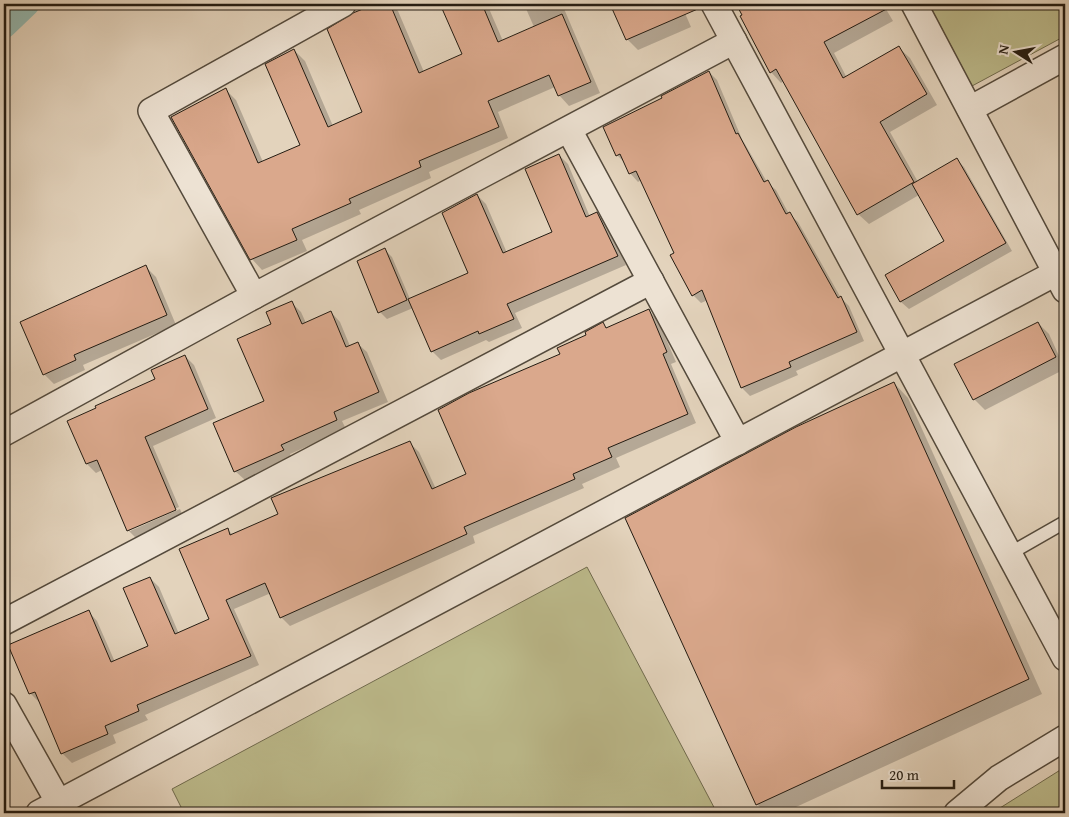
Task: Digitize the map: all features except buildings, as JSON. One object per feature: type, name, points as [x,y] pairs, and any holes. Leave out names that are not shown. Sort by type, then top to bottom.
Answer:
[{"type":"street","points":[[254,296],[151,111],[343,4]]},
{"type":"street","points":[[714,4],[1065,658]]},
{"type":"street","points":[[4,705],[49,808],[901,355],[1062,277],[914,4]]},
{"type":"street","points":[[4,433],[254,296],[734,41]]},
{"type":"street","points":[[970,109],[1065,57]]},
{"type":"street","points":[[569,130],[738,442]]},
{"type":"street","points":[[4,622],[651,281]]},
{"type":"street","points":[[957,813],[999,778],[1065,738]]},
{"type":"lane","points":[[1009,554],[1065,522]]},
{"type":"shaded area","points":[[929,4],[1065,4],[1065,36],[972,86]]},
{"type":"shaded area","points":[[587,567],[717,813],[184,813],[172,789]]},
{"type":"shaded area","points":[[1065,767],[1065,813],[992,813]]},
{"type":"waterway","points":[[4,26],[27,4]]}]
